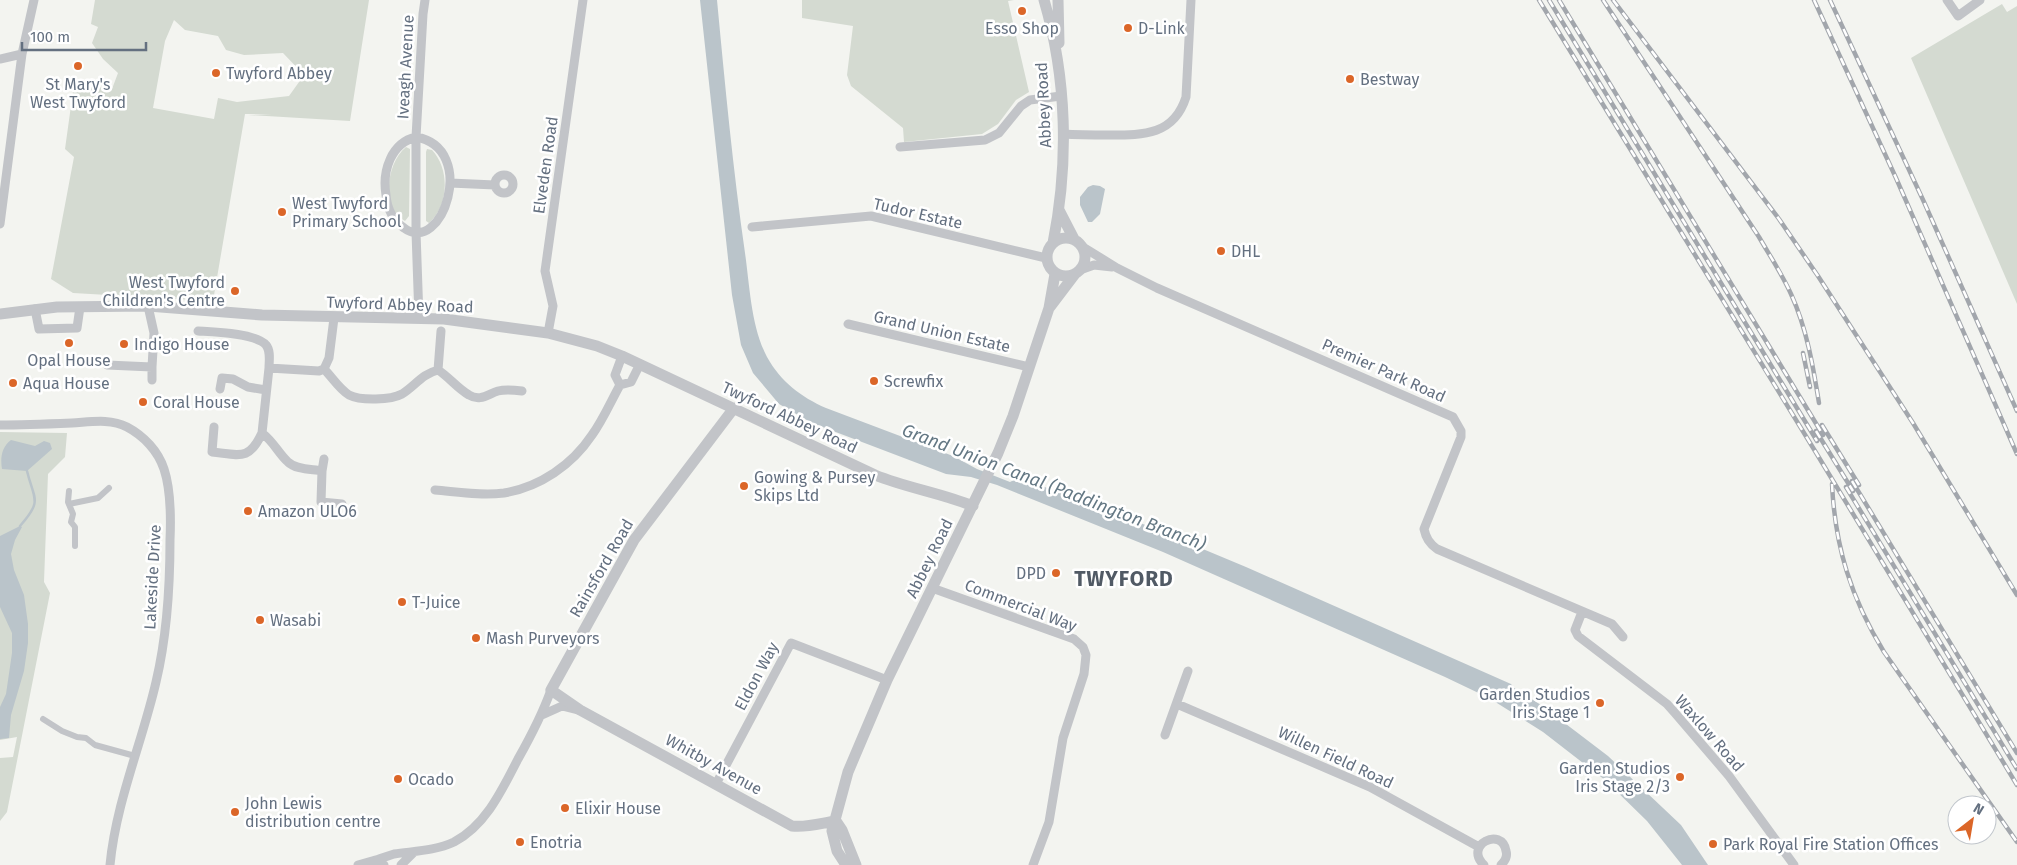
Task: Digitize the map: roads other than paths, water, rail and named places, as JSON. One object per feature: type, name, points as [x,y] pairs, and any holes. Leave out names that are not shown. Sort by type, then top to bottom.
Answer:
[{"type":"street","points":[[0,224],[22,54],[34,0]]},
{"type":"street","name":"Iveagh Avenue","points":[[419,318],[416,232],[416,137],[423,14],[426,0]]},
{"type":"street","name":"Elveden Road","points":[[548,333],[553,306],[545,271],[583,0]]},
{"type":"street","name":"Abbey Road","points":[[1044,0],[1058,60],[1064,134],[1059,210],[1052,243]]},
{"type":"street","points":[[1058,0],[1058,60]]},
{"type":"street","points":[[1064,134],[1143,135],[1167,125],[1182,108],[1186,97],[1191,0]]},
{"type":"street","points":[[1947,0],[1958,16],[1980,0]]},
{"type":"street","points":[[0,59],[22,54]]},
{"type":"street","points":[[900,147],[985,140],[999,133],[1021,106],[1030,100],[1039,97],[1061,96]]},
{"type":"street","name":"Iveagh Avenue","points":[[416,137],[430,141],[441,151],[446,160],[450,183],[445,208],[435,224],[428,229],[416,232],[407,230],[401,226],[389,210],[386,199],[385,180],[389,163],[397,147],[410,138],[416,137]]},
{"type":"street","points":[[450,183],[495,185]]},
{"type":"street","points":[[1059,210],[1074,239],[1083,247],[1085,259],[1078,272],[1063,276],[1055,274],[1048,264],[1046,258],[1047,251],[1052,243],[1061,238],[1074,239]]},
{"type":"street","name":"Tudor Estate","points":[[752,227],[871,216],[1046,258]]},
{"type":"street","name":"Premier Park Road","points":[[1083,247],[1117,268],[1178,297],[1453,417],[1461,431],[1461,437],[1424,528],[1430,543],[1437,549],[1612,624],[1623,637]]},
{"type":"street","name":"Premier Park Road","points":[[1078,272],[1094,265],[1117,268]]},
{"type":"street","name":"Abbey Road","points":[[1049,308],[1078,272]]},
{"type":"street","name":"Abbey Road","points":[[846,865],[837,851],[832,831],[836,822],[848,772],[887,680],[991,469],[1013,416],[1049,308],[1055,274]]},
{"type":"street","points":[[148,306],[154,333],[152,380]]},
{"type":"street","name":"Twyford Abbey Road","points":[[0,314],[35,309],[148,306],[262,315],[444,319],[548,333],[597,346],[622,356],[884,479],[954,498],[973,506]]},
{"type":"street","points":[[35,309],[40,329],[77,328],[80,307]]},
{"type":"street","points":[[269,368],[319,371],[324,369],[329,358],[334,318]]},
{"type":"street","name":"Grand Union Estate","points":[[848,324],[1029,367]]},
{"type":"street","points":[[198,331],[238,335],[260,341],[267,346],[269,354],[262,433],[256,445],[248,453],[212,456],[214,427]]},
{"type":"street","points":[[438,370],[441,332]]},
{"type":"street","points":[[620,385],[615,375],[622,356]]},
{"type":"street","points":[[435,490],[478,494],[504,492],[530,485],[555,473],[592,436],[620,385],[631,382],[640,364]]},
{"type":"street","points":[[107,365],[152,367]]},
{"type":"street","points":[[324,369],[349,395],[390,399],[403,393],[423,376],[438,370]]},
{"type":"street","points":[[438,370],[470,396],[482,398],[503,390],[522,390]]},
{"type":"street","points":[[220,388],[222,378],[233,380],[248,387],[266,390]]},
{"type":"street","name":"Rainsford Road","points":[[358,865],[395,854],[413,852],[452,842],[471,831],[489,810],[502,790],[542,715],[551,690],[634,540],[734,408]]},
{"type":"street","name":"Lakeside Drive","points":[[0,425],[91,421],[126,426],[142,436],[155,450],[167,478],[170,523],[168,604],[158,674],[120,808],[110,865]]},
{"type":"street","points":[[262,433],[272,440],[289,463],[301,468],[322,471]]},
{"type":"street","points":[[324,459],[321,502],[342,504]]},
{"type":"street","points":[[69,504],[98,498],[109,488]]},
{"type":"street","points":[[69,491],[69,504],[74,514],[71,522],[75,526],[76,546]]},
{"type":"street","name":"Commercial Way","points":[[932,588],[1074,639],[1083,647],[1086,655],[1084,674],[1063,738],[1049,822],[1033,865]]},
{"type":"street","name":"Waxlow Road","points":[[1582,612],[1576,630],[1578,636],[1667,704],[1729,776],[1794,865]]},
{"type":"street","name":"Eldon Way","points":[[716,784],[791,642],[887,680]]},
{"type":"street","points":[[1164,735],[1188,671]]},
{"type":"street","name":"Whitby Avenue","points":[[551,690],[580,710],[792,826],[801,827],[816,823],[836,822]]},
{"type":"street","name":"Willen Field Road","points":[[1177,704],[1370,787],[1479,846]]},
{"type":"street","name":"Whitby Avenue","points":[[542,715],[562,706],[580,710]]},
{"type":"street","points":[[43,719],[62,731],[77,737],[86,738],[96,745],[135,756]]},
{"type":"street","points":[[836,822],[842,830],[856,865]]},
{"type":"street","points":[[1484,865],[1479,859],[1479,846],[1486,840],[1491,839],[1500,841],[1506,848],[1507,853],[1504,864]]},
{"type":"street","points":[[401,865],[413,852]]},
{"type":"street","points":[[372,861],[384,865]]},
{"type":"waterway","points":[[20,526],[32,511],[35,500],[27,471]]},
{"type":"railway","points":[[1539,0],[2017,785]]},
{"type":"railway","points":[[1549,0],[1817,441]]},
{"type":"railway","points":[[1559,0],[1823,435]]},
{"type":"railway","points":[[1603,0],[1759,237],[1784,279],[1797,307],[1805,334],[1819,403]]},
{"type":"railway","points":[[1613,0],[1779,219],[1818,276],[1913,423],[2017,595]]},
{"type":"railway","points":[[1814,0],[1896,178],[2017,454]]},
{"type":"railway","points":[[1830,0],[1924,202],[2017,411]]},
{"type":"railway","points":[[1803,353],[1810,387]]},
{"type":"railway","points":[[1822,425],[1859,485]]},
{"type":"railway","points":[[1816,431],[1853,491]]},
{"type":"railway","points":[[1852,481],[2017,753]]},
{"type":"railway","points":[[1832,484],[1841,551],[1854,592],[1872,632],[2017,842]]},
{"type":"railway","points":[[1846,487],[2017,769]]},
{"type":"place","name":"Esso Shop","points":[[1022,11]]},
{"type":"place","name":"D-Link","points":[[1128,28]]},
{"type":"place","name":"St Mary's West Twyford","points":[[78,66]]},
{"type":"place","name":"Twyford Abbey","points":[[216,73]]},
{"type":"place","name":"Bestway","points":[[1350,79]]},
{"type":"place","name":"West Twyford Primary School","points":[[282,212]]},
{"type":"place","name":"DHL","points":[[1221,251]]},
{"type":"place","name":"West Twyford Children's Centre","points":[[235,291]]},
{"type":"place","name":"Opal House","points":[[69,343]]},
{"type":"place","name":"Indigo House","points":[[124,344]]},
{"type":"place","name":"Screwfix","points":[[874,381]]},
{"type":"place","name":"Aqua House","points":[[13,383]]},
{"type":"place","name":"Coral House","points":[[143,402]]},
{"type":"place","name":"Gowing & Pursey Skips Ltd","points":[[744,486]]},
{"type":"place","name":"Amazon ULO6","points":[[248,511]]},
{"type":"place","name":"DPD","points":[[1056,573]]},
{"type":"place","name":"T-Juice","points":[[402,602]]},
{"type":"place","name":"Wasabi","points":[[260,620]]},
{"type":"place","name":"Mash Purveyors","points":[[476,638]]},
{"type":"place","name":"Garden Studios Iris Stage 1","points":[[1600,703]]},
{"type":"place","name":"Garden Studios Iris Stage 2/3","points":[[1680,777]]},
{"type":"place","name":"Ocado","points":[[398,779]]},
{"type":"place","name":"Elixir House","points":[[565,808]]},
{"type":"place","name":"John Lewis distribution centre","points":[[235,812]]},
{"type":"place","name":"Enotria","points":[[520,842]]},
{"type":"place","name":"Park Royal Fire Station Offices","points":[[1713,844]]},
{"type":"district","name":"TWYFORD","points":[[1124,579]]},
{"type":"water label","name":"Grand Union Canal (Paddington Branch)","points":[[1054,487]]}]
